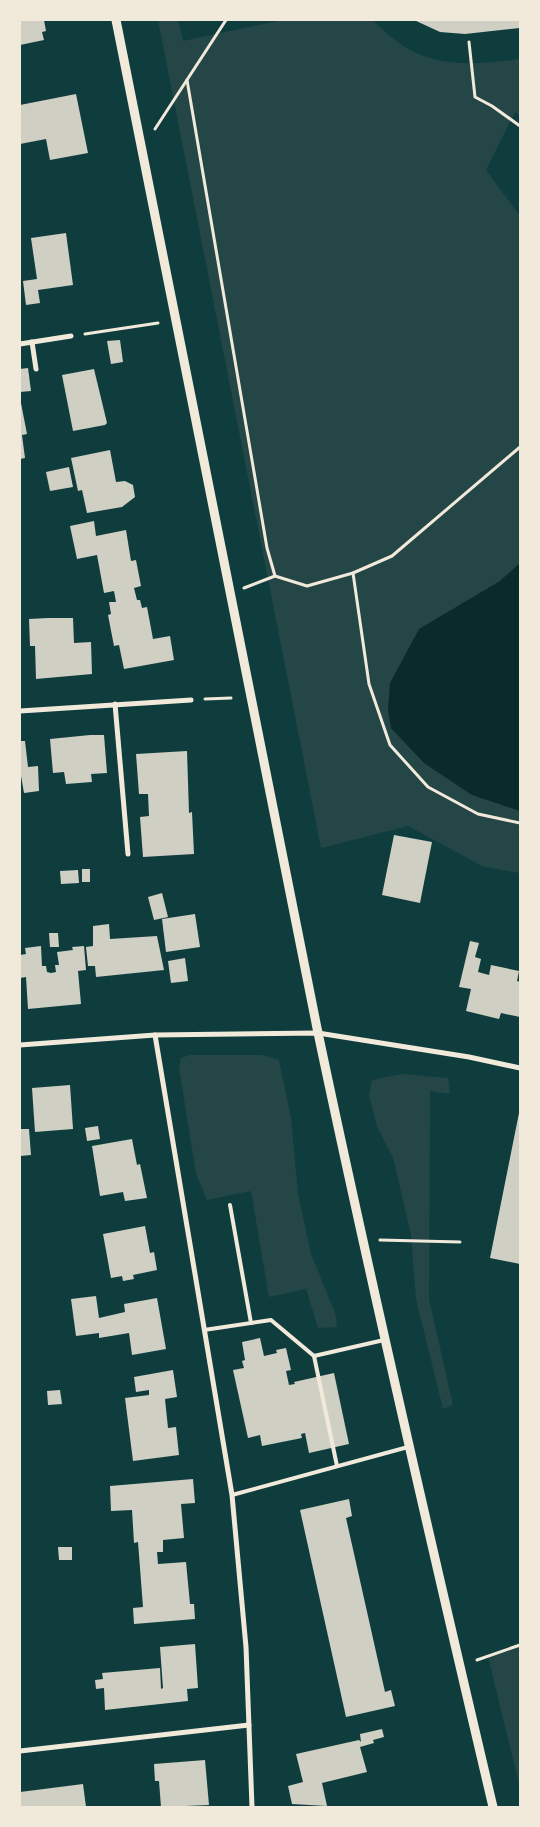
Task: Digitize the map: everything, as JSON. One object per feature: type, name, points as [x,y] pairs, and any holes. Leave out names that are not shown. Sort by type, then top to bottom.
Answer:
[{"type":"street","points":[[116,20],[173,320],[318,1033],[408,1447],[493,1807]]},
{"type":"street","points":[[20,344],[71,336]]},
{"type":"street","points":[[32,342],[36,369]]},
{"type":"street","points":[[20,711],[191,700]]},
{"type":"street","points":[[115,704],[128,854]]},
{"type":"street","points":[[20,1045],[155,1035],[318,1033],[469,1057],[520,1068]]},
{"type":"street","points":[[155,1035],[232,1495],[246,1647],[252,1807]]},
{"type":"street","points":[[20,1751],[249,1725]]},
{"type":"lane","points":[[230,1205],[251,1323]]},
{"type":"lane","points":[[204,1330],[271,1320],[314,1356],[337,1466]]},
{"type":"lane","points":[[314,1356],[386,1340]]},
{"type":"lane","points":[[232,1495],[408,1447]]},
{"type":"path","points":[[142,150],[226,20]]},
{"type":"path","points":[[469,42],[475,97],[492,106],[520,126]]},
{"type":"path","points":[[187,80],[265,538],[275,576]]},
{"type":"path","points":[[71,336],[173,320]]},
{"type":"path","points":[[228,595],[275,576],[307,586],[353,573],[392,556],[520,448]]},
{"type":"path","points":[[353,573],[369,684],[390,745],[428,787],[478,814],[520,823]]},
{"type":"path","points":[[191,700],[249,698]]},
{"type":"path","points":[[364,1240],[460,1242]]},
{"type":"path","points":[[460,1666],[520,1645]]},
{"type":"shaded area","points":[[158,20],[178,20],[183,41],[282,20],[373,20],[390,36],[423,56],[458,63],[498,62],[520,59],[520,115],[515,112],[486,170],[520,216],[520,873],[484,867],[408,826],[321,848]]},
{"type":"shaded area","points":[[520,563],[520,811],[472,795],[424,763],[391,728],[388,710],[390,683],[419,629],[500,581]]},
{"type":"shaded area","points":[[190,1055],[263,1055],[279,1060],[291,1118],[298,1194],[311,1254],[335,1313],[337,1327],[318,1328],[306,1289],[269,1297],[251,1191],[207,1200],[196,1174],[179,1068],[181,1058]]},
{"type":"shaded area","points":[[402,1074],[448,1078],[450,1094],[430,1091],[429,1299],[453,1405],[443,1409],[416,1299],[411,1235],[393,1157],[377,1127],[369,1095],[372,1080]]},
{"type":"shaded area","points":[[520,1646],[520,1787],[488,1657]]},
{"type":"building","points":[[20,20],[44,20],[46,31],[42,32],[44,40],[20,45]]},
{"type":"building","points":[[414,20],[520,20],[520,28],[465,34],[440,32]]},
{"type":"building","points":[[76,94],[88,153],[50,160],[46,139],[20,144],[20,105]]},
{"type":"building","points":[[66,233],[73,285],[38,290],[40,303],[26,305],[23,281],[37,279],[31,238]]},
{"type":"building","points":[[120,340],[123,362],[111,364],[107,341]]},
{"type":"building","points":[[28,368],[31,391],[20,392],[20,369]]},
{"type":"building","points":[[94,369],[107,423],[73,431],[62,375]]},
{"type":"building","points":[[20,398],[27,434],[22,435],[25,458],[20,459]]},
{"type":"building","points":[[110,450],[116,482],[125,481],[133,485],[135,497],[122,507],[87,513],[82,490],[78,491],[71,458]]},
{"type":"building","points":[[69,467],[73,487],[50,491],[46,472]]},
{"type":"building","points":[[94,521],[96,536],[126,530],[131,561],[136,560],[141,586],[134,588],[137,600],[140,600],[142,608],[147,607],[153,639],[170,636],[174,660],[124,669],[119,645],[114,646],[108,615],[111,614],[109,602],[116,602],[114,591],[104,593],[97,555],[77,559],[70,526]]},
{"type":"building","points":[[73,618],[74,643],[91,642],[92,674],[36,679],[35,646],[30,646],[29,619]]},
{"type":"building","points":[[104,735],[107,773],[91,774],[92,782],[66,784],[64,772],[53,773],[50,739]]},
{"type":"building","points":[[20,741],[25,741],[28,767],[38,766],[39,791],[24,793],[20,770]]},
{"type":"building","points":[[187,751],[189,813],[192,812],[194,854],[143,857],[140,817],[149,816],[148,794],[139,794],[136,754]]},
{"type":"building","points":[[394,835],[432,842],[420,903],[382,895]]},
{"type":"building","points":[[82,869],[90,869],[90,882],[82,882]]},
{"type":"building","points":[[78,870],[79,883],[61,884],[60,871]]},
{"type":"building","points":[[162,893],[168,917],[154,920],[148,897]]},
{"type":"building","points":[[195,914],[200,947],[166,952],[162,919]]},
{"type":"building","points":[[109,924],[110,939],[157,936],[164,970],[96,977],[95,966],[88,966],[86,947],[93,946],[93,926]]},
{"type":"building","points":[[49,933],[58,933],[59,947],[50,947]]},
{"type":"building","points":[[470,941],[479,943],[475,957],[481,959],[478,972],[489,975],[491,965],[519,971],[517,981],[520,982],[520,1017],[501,1013],[499,1019],[466,1011],[471,989],[459,987]]},
{"type":"building","points":[[41,946],[42,966],[46,966],[47,972],[51,973],[56,972],[55,965],[59,965],[57,952],[73,950],[72,947],[84,946],[86,970],[78,971],[81,1004],[28,1009],[26,977],[20,978],[20,955],[26,954],[25,948]]},
{"type":"building","points":[[185,958],[188,981],[171,983],[168,961]]},
{"type":"building","points":[[70,1085],[73,1129],[35,1132],[32,1088]]},
{"type":"building","points":[[520,1113],[520,1264],[490,1258]]},
{"type":"building","points":[[98,1126],[100,1139],[87,1141],[85,1128]]},
{"type":"building","points":[[20,1129],[29,1129],[31,1155],[20,1156]]},
{"type":"building","points":[[132,1139],[137,1165],[140,1164],[147,1198],[125,1201],[123,1192],[100,1196],[92,1146]]},
{"type":"building","points":[[145,1226],[150,1253],[154,1252],[157,1270],[133,1275],[134,1279],[123,1281],[122,1276],[111,1278],[103,1234]]},
{"type":"building","points":[[96,1296],[99,1318],[125,1312],[124,1304],[157,1298],[166,1349],[132,1355],[129,1333],[99,1338],[99,1333],[76,1336],[71,1299]]},
{"type":"building","points":[[260,1338],[264,1356],[277,1353],[276,1350],[286,1348],[291,1370],[286,1371],[289,1385],[295,1384],[294,1382],[334,1373],[349,1444],[309,1453],[305,1433],[301,1434],[302,1438],[262,1446],[260,1435],[248,1438],[233,1370],[244,1368],[242,1361],[245,1360],[242,1342]]},
{"type":"building","points":[[173,1370],[177,1397],[165,1399],[168,1428],[176,1427],[179,1455],[133,1461],[125,1398],[149,1395],[149,1390],[136,1392],[134,1377]]},
{"type":"building","points":[[60,1390],[62,1404],[48,1405],[47,1391]]},
{"type":"building","points":[[193,1479],[195,1503],[181,1504],[184,1538],[163,1540],[163,1552],[157,1552],[158,1564],[186,1562],[190,1604],[194,1604],[195,1619],[134,1624],[133,1608],[143,1607],[138,1542],[134,1543],[132,1510],[111,1511],[110,1486]]},
{"type":"building","points":[[349,1499],[352,1516],[346,1518],[385,1692],[391,1690],[395,1706],[346,1717],[300,1510]]},
{"type":"building","points":[[58,1547],[72,1547],[72,1560],[59,1560]]},
{"type":"building","points":[[195,1644],[198,1688],[187,1689],[188,1701],[105,1710],[104,1688],[96,1689],[95,1680],[103,1679],[102,1673],[160,1668],[161,1689],[163,1688],[160,1647]]},
{"type":"building","points":[[382,1729],[384,1737],[373,1740],[374,1743],[360,1747],[367,1772],[322,1783],[327,1806],[292,1804],[288,1786],[303,1782],[296,1754],[359,1740],[361,1742],[360,1734]]},
{"type":"building","points":[[205,1760],[209,1805],[161,1807],[159,1781],[155,1781],[154,1764]]},
{"type":"building","points":[[83,1784],[86,1807],[20,1807],[20,1792]]}]
